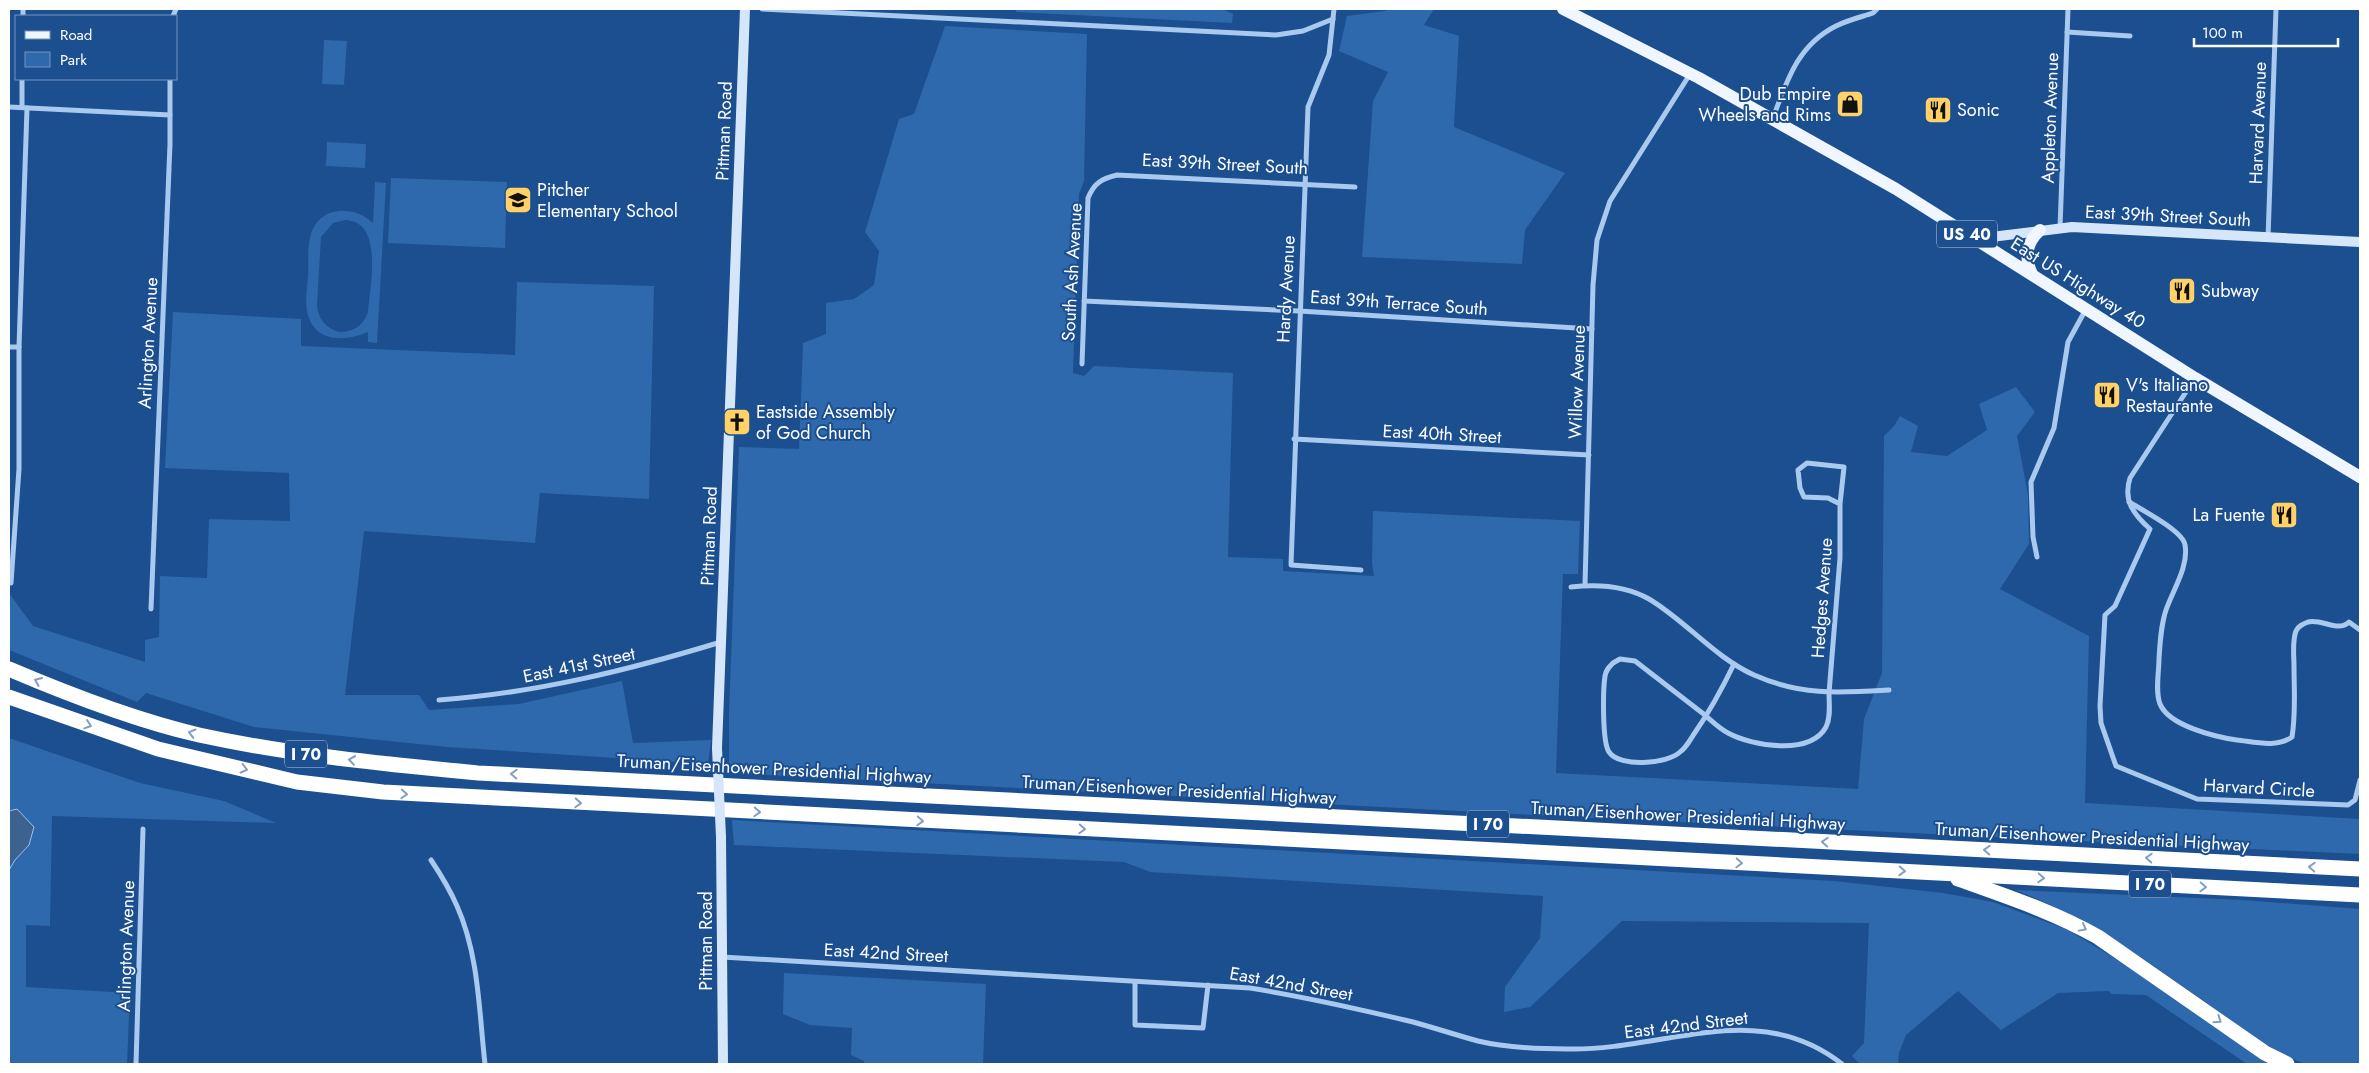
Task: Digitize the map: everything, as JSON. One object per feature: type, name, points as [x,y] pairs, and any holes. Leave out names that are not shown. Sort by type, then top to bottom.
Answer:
[{"type":"highway","name":"Truman/Eisenhower Presidential Highway","points":[[9,668],[55,689],[198,734],[280,750],[360,762],[478,772],[2360,869]]},
{"type":"highway","name":"I 70","points":[[9,697],[158,749],[297,782],[383,792],[2360,895]]},
{"type":"highway","points":[[1940,873],[2034,905],[2078,925],[2138,963],[2265,1053],[2287,1064]]},
{"type":"main road","name":"East US Highway 40","points":[[1563,9],[1690,74],[1896,189],[2195,378],[2360,477]]},
{"type":"main road","points":[[2032,274],[2028,265],[2028,244],[2040,230]]},
{"type":"street","name":"Pittman Road","points":[[723,1064],[721,837],[717,748],[745,9]]},
{"type":"street","points":[[762,9],[1276,35],[1303,31],[1333,19]]},
{"type":"street","name":"Hardy Avenue","points":[[1334,9],[1328,55],[1308,108],[1294,439],[1291,565],[1361,570]]},
{"type":"street","points":[[1772,119],[1790,71],[1809,45],[1836,26],[1872,13],[1877,9]]},
{"type":"street","name":"Appleton Avenue","points":[[2060,228],[2068,9]]},
{"type":"street","name":"Harvard Avenue","points":[[2268,238],[2276,9]]},
{"type":"street","points":[[2067,32],[2130,36]]},
{"type":"street","name":"Willow Avenue","points":[[1585,585],[1592,329],[1597,240],[1610,200],[1690,74]]},
{"type":"street","points":[[11,583],[19,470],[19,348],[24,107],[22,80]]},
{"type":"street","name":"Arlington Avenue","points":[[151,609],[170,80]]},
{"type":"street","points":[[9,107],[170,115]]},
{"type":"street","name":"East 39th Street South","points":[[1096,184],[1102,179],[1117,175],[1355,188]]},
{"type":"street","name":"South Ash Avenue","points":[[1082,364],[1088,198],[1096,184]]},
{"type":"street","name":"East 39th Street South","points":[[1975,239],[2078,227],[2360,242]]},
{"type":"street","name":"East 39th Terrace South","points":[[1084,300],[1592,329]]},
{"type":"street","points":[[2037,557],[2033,537],[2031,482],[2054,428],[2068,342],[2086,309]]},
{"type":"street","points":[[9,347],[19,348]]},
{"type":"street","points":[[2195,378],[2130,478],[2127,487],[2128,501],[2180,534],[2185,543],[2186,558],[2165,612],[2161,638],[2158,690],[2160,704],[2176,722],[2206,733],[2248,741],[2284,743],[2292,737],[2295,718],[2294,648],[2296,631],[2302,624],[2312,621],[2333,626],[2343,626],[2349,622],[2360,630]]},
{"type":"street","name":"East 40th Street","points":[[1294,439],[1589,455]]},
{"type":"street","name":"Hedges Avenue","points":[[1829,693],[1840,558],[1840,504],[1844,467],[1807,463],[1798,470],[1800,488],[1804,497],[1828,498],[1840,504]]},
{"type":"street","name":"Harvard Circle","points":[[2128,501],[2135,515],[2150,528],[2116,606],[2105,615],[2100,706],[2101,723],[2116,766],[2197,799],[2348,805],[2355,800],[2360,780]]},
{"type":"street","points":[[1571,586],[1585,585],[1618,588],[1648,599],[1734,664],[1780,685],[1829,693],[1889,690]]},
{"type":"street","name":"East 41st Street","points":[[439,700],[533,690],[643,665],[721,642]]},
{"type":"street","points":[[1734,664],[1716,702],[1706,716],[1682,752],[1670,760],[1658,762],[1623,760],[1611,754],[1604,741],[1605,676],[1613,663],[1620,659],[1635,661],[1706,716],[1726,732],[1740,739],[1772,746],[1804,744],[1818,736],[1826,726],[1830,714],[1829,693]]},
{"type":"street","name":"Arlington Avenue","points":[[136,1064],[143,829]]},
{"type":"street","points":[[431,860],[445,881],[466,930],[473,958],[485,1064]]},
{"type":"street","name":"East 42nd Street","points":[[722,957],[1250,988],[1318,1000],[1415,1023],[1480,1041],[1532,1048],[1609,1047],[1737,1029],[1770,1031],[1797,1038],[1827,1052],[1842,1064]]},
{"type":"street","points":[[1135,982],[1135,1024],[1203,1028],[1208,985]]},
{"type":"green space","points":[[1016,9],[1222,9],[1233,14],[1232,23],[1016,12]]},
{"type":"green space","points":[[1387,9],[1434,9],[1424,25],[1459,36],[1454,127],[1565,173],[1525,230],[1522,264],[1362,257],[1373,101],[1388,72],[1339,51],[1347,16],[1385,11]]},
{"type":"green space","points":[[945,26],[1087,34],[1084,181],[1079,194],[1073,373],[1084,376],[1094,366],[1233,373],[1228,557],[1283,559],[1283,571],[1374,576],[1372,563],[1373,511],[1580,521],[1578,574],[1563,574],[1556,773],[1858,789],[1864,719],[1882,673],[1884,436],[1894,426],[1900,416],[1918,426],[1911,452],[1947,456],[1987,430],[1979,404],[2016,387],[2035,412],[2017,436],[2028,495],[2029,544],[2000,589],[2089,636],[2085,803],[2360,819],[2360,854],[1612,819],[729,773],[729,713],[739,447],[799,449],[803,343],[826,334],[826,303],[854,299],[874,285],[879,251],[865,232],[899,119],[914,114]]},
{"type":"green space","points":[[324,40],[347,41],[344,85],[322,84]]},
{"type":"green space","points":[[327,142],[366,144],[365,168],[326,166]]},
{"type":"green space","points":[[391,178],[507,182],[505,248],[388,243]]},
{"type":"green space","points":[[375,182],[386,183],[377,343],[368,342],[368,332],[340,338],[323,334],[310,322],[306,307],[309,247],[314,228],[319,220],[327,214],[336,211],[355,213],[373,223]],"holes":[[[345,220],[357,223],[365,231],[370,242],[372,256],[368,312],[357,327],[349,331],[339,332],[330,328],[324,322],[319,315],[317,305],[321,237],[333,223]]]},
{"type":"green space","points":[[517,282],[654,286],[649,499],[540,493],[535,543],[364,531],[345,695],[419,695],[429,710],[519,704],[622,681],[633,743],[711,740],[708,764],[447,747],[254,727],[146,693],[137,702],[9,650],[9,593],[33,626],[145,662],[145,640],[159,637],[160,576],[207,578],[209,519],[290,521],[289,473],[165,468],[173,312],[301,319],[301,346],[515,355]]},
{"type":"green space","points":[[9,738],[140,783],[224,801],[276,823],[52,816],[50,926],[26,925],[26,987],[130,993],[127,1064],[9,1064],[9,870],[15,860],[29,845],[17,809],[9,811]]},
{"type":"green space","points":[[732,820],[1834,881],[1943,893],[1993,902],[2068,930],[2126,965],[2274,1064],[2247,1064],[2146,995],[2112,994],[2108,991],[2058,993],[2001,1030],[1958,991],[1906,1035],[1899,1053],[1898,1064],[1860,1064],[1852,1056],[1864,1043],[1869,923],[1622,921],[1530,1007],[1504,1012],[1505,987],[1540,938],[1543,896],[1150,872],[1124,862],[734,845]]},
{"type":"green space","points":[[2015,890],[2242,900],[2360,909],[2360,1064],[2313,1065],[2296,1061],[2254,1037],[2158,969],[2090,925]]},
{"type":"green space","points":[[784,973],[986,984],[983,1064],[864,1064],[864,1061],[851,1055],[852,1028],[810,1025],[783,1014]]},
{"type":"shaded area","points":[[17,809],[34,827],[29,845],[15,860],[9,870],[9,811]]},
{"type":"place","name":"Dub Empire Wheels and Rims","points":[[1850,104]]},
{"type":"place","name":"Sonic","points":[[1938,110]]},
{"type":"place","name":"Pitcher Elementary School","points":[[518,200]]},
{"type":"place","name":"Subway","points":[[2182,291]]},
{"type":"place","name":"V's Italiano Restaurante","points":[[2107,395]]},
{"type":"place","name":"Eastside Assembly of God Church","points":[[737,422]]},
{"type":"place","name":"La Fuente","points":[[2284,515]]}]
